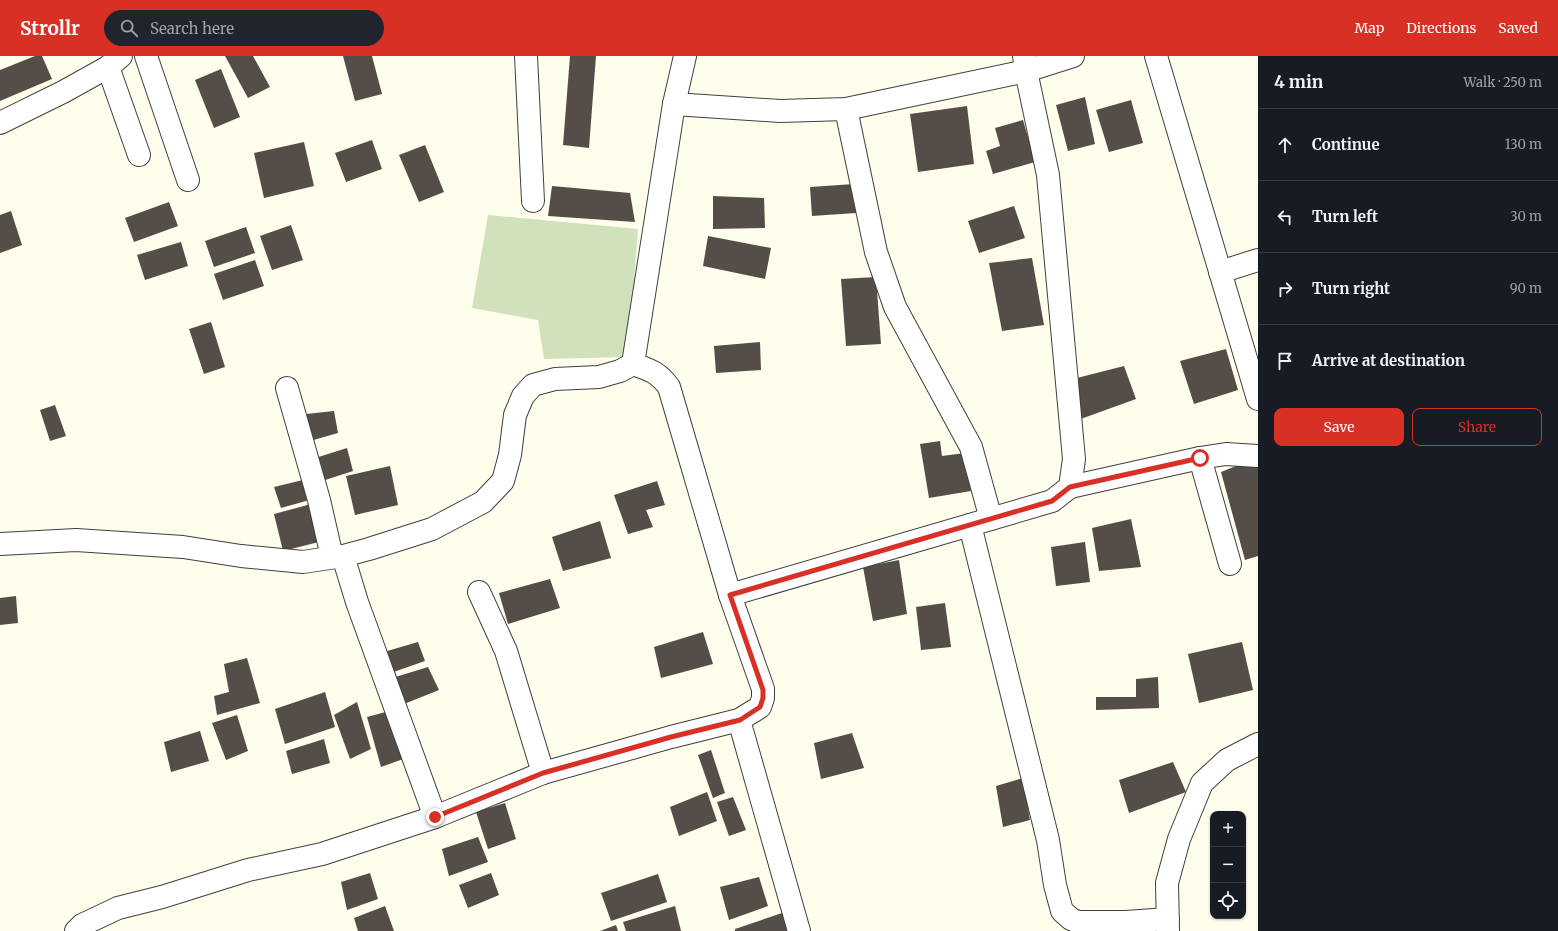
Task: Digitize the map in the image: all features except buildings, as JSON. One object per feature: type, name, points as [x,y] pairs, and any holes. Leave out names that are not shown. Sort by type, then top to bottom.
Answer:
[{"type":"street","points":[[146,56],[188,180]]},
{"type":"street","points":[[526,56],[534,201]]},
{"type":"street","points":[[633,364],[674,104],[684,56]]},
{"type":"street","points":[[674,104],[780,111],[846,109],[1025,63],[1073,56]]},
{"type":"street","points":[[1156,56],[1258,399]]},
{"type":"street","points":[[0,124],[63,92],[115,61],[139,155]]},
{"type":"street","points":[[1025,63],[1048,175],[1074,459],[1070,487]]},
{"type":"street","points":[[846,109],[876,252],[895,307],[971,447],[990,519]]},
{"type":"street","points":[[1220,272],[1258,260]]},
{"type":"street","points":[[0,544],[76,540],[183,547],[242,556],[303,562],[369,549],[432,529],[483,502],[503,481],[510,455],[515,415],[522,396],[533,385],[555,379],[599,377],[620,371],[633,364],[654,371],[662,377],[669,387],[730,595],[763,690],[763,698],[760,707],[740,720],[664,739],[543,773],[435,817],[322,854],[248,870],[162,897],[118,908],[82,925],[76,931]]},
{"type":"street","points":[[287,388],[319,500],[337,556],[362,616],[435,817]]},
{"type":"street","points":[[730,595],[1052,501],[1070,487],[1200,458],[1226,454],[1258,456]]},
{"type":"street","points":[[1200,458],[1230,564]]},
{"type":"street","points":[[970,525],[1048,840],[1055,886],[1062,911],[1070,919],[1078,922],[1126,922],[1168,925],[1167,883],[1179,839],[1202,783],[1227,760],[1258,744]]},
{"type":"street","points":[[479,592],[506,651],[543,773]]},
{"type":"street","points":[[740,720],[799,931]]},
{"type":"green space","points":[[488,215],[638,229],[628,357],[544,359],[538,320],[472,308]]},
{"type":"route","points":[[435,817],[543,773],[671,737],[740,720],[760,707],[763,698],[763,690],[730,595],[1052,501],[1070,487],[1200,458]]}]
